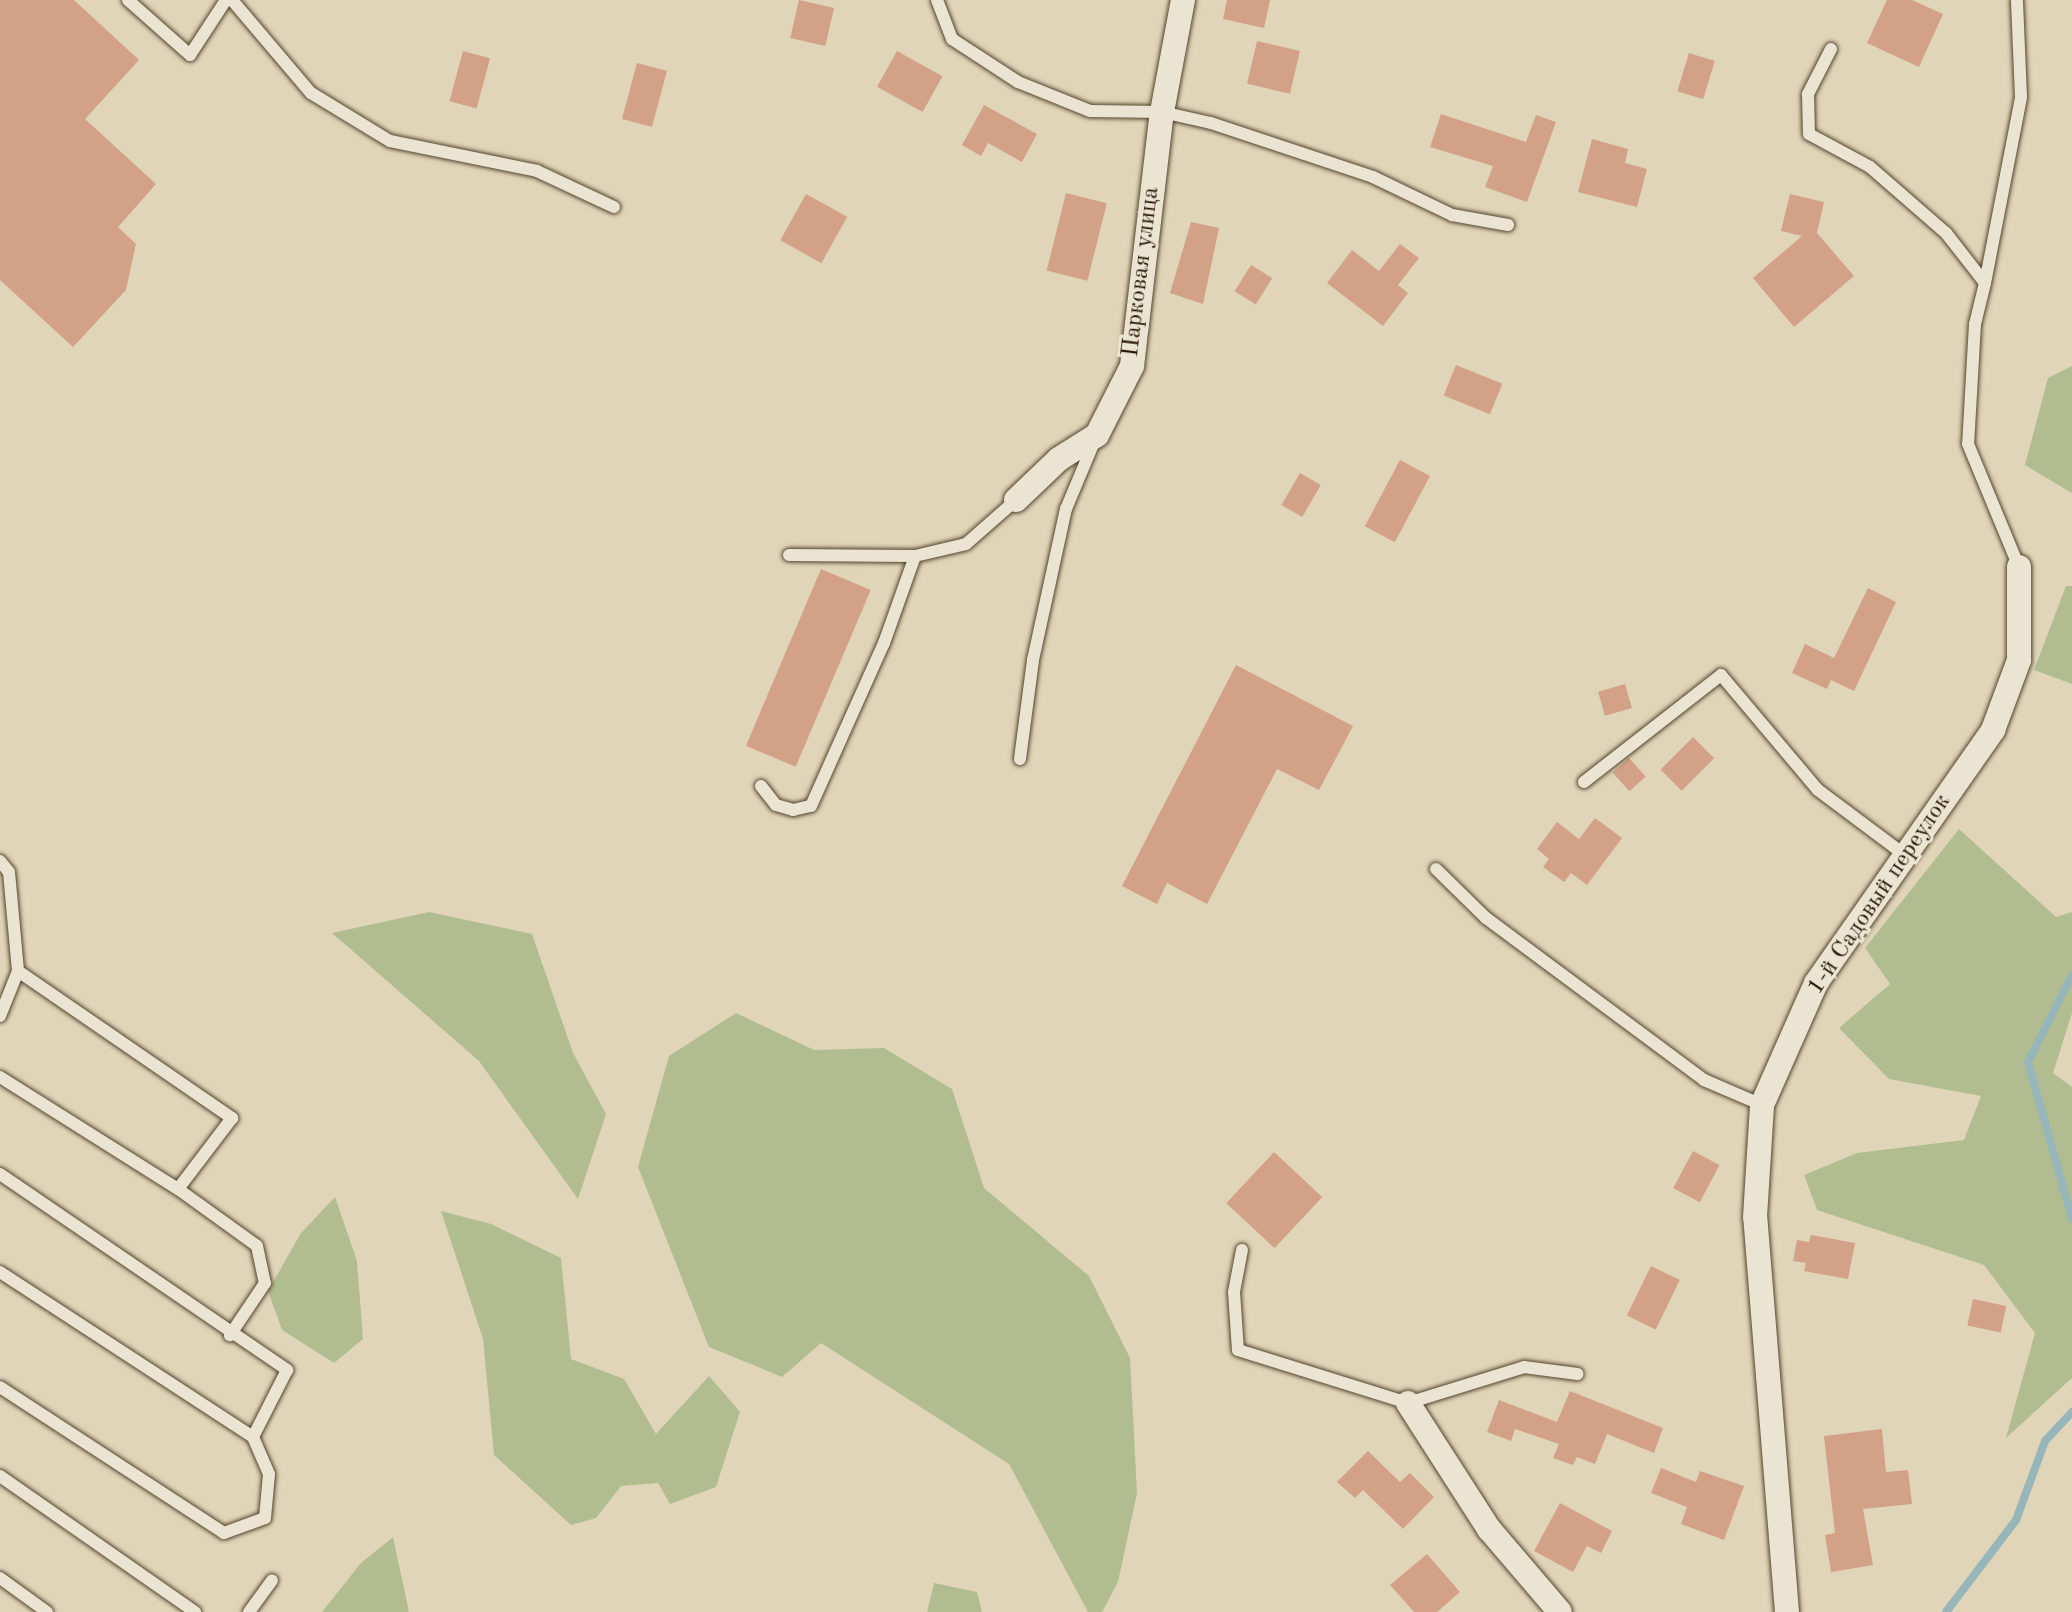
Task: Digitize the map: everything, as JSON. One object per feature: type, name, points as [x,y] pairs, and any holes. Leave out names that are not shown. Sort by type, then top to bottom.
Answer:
[{"type":"street","name":"Парковая улица","points":[[1097,435],[1132,366],[1162,112],[1183,0]]},
{"type":"street","points":[[1016,500],[1059,459],[1097,435]]},
{"type":"street","name":"1-й Садовый переулок","points":[[1787,1612],[1755,1217],[1762,1105],[1816,983],[1993,730],[2019,660],[2019,567]]},
{"type":"street","points":[[1408,1403],[1489,1529],[1560,1612]]},
{"type":"lane","points":[[128,0],[190,55],[229,0],[311,93],[390,141],[537,171],[614,207]]},
{"type":"lane","points":[[937,0],[952,39],[1018,82],[1090,111],[1162,112],[1288,147],[1452,215],[1508,225]]},
{"type":"lane","points":[[2017,0],[2021,97],[1975,324],[1968,444],[2019,567]]},
{"type":"lane","points":[[1831,49],[1808,94],[1809,134],[1870,167],[1946,233],[1985,283]]},
{"type":"lane","points":[[1020,759],[1033,660],[1066,509],[1097,435]]},
{"type":"lane","points":[[789,555],[915,556],[966,544],[1016,500]]},
{"type":"lane","points":[[761,786],[776,805],[793,810],[811,806],[884,643],[915,556]]},
{"type":"lane","points":[[1584,782],[1721,675],[1818,790],[1905,855]]},
{"type":"lane","points":[[0,861],[9,872],[18,971],[0,1016]]},
{"type":"lane","points":[[1436,869],[1486,918],[1704,1080],[1762,1105]]},
{"type":"lane","points":[[18,971],[232,1118],[178,1189]]},
{"type":"lane","points":[[0,1077],[178,1189],[257,1246],[265,1283],[230,1335]]},
{"type":"lane","points":[[0,1174],[230,1335],[287,1370],[253,1437]]},
{"type":"lane","points":[[1242,1250],[1234,1292],[1238,1350],[1408,1403],[1524,1367],[1578,1374]]},
{"type":"lane","points":[[0,1272],[253,1437],[269,1474],[265,1518],[224,1533],[0,1387]]},
{"type":"lane","points":[[0,1476],[195,1612]]},
{"type":"lane","points":[[0,1578],[47,1612]]},
{"type":"lane","points":[[249,1612],[272,1580]]},
{"type":"green space","points":[[2072,366],[2072,493],[2025,465],[2048,378]]},
{"type":"green space","points":[[2066,586],[2072,586],[2072,684],[2034,670]]},
{"type":"green space","points":[[1959,829],[2056,917],[2072,912],[2072,1013],[2053,1073],[2072,1087],[2072,1378],[2006,1438],[2035,1333],[1984,1265],[1817,1210],[1804,1175],[1857,1153],[1964,1140],[1981,1096],[1889,1079],[1839,1028],[1890,984],[1865,948]]},
{"type":"green space","points":[[429,912],[532,934],[573,1053],[606,1114],[578,1199],[479,1061],[332,933]]},
{"type":"green space","points":[[736,1013],[814,1050],[884,1048],[952,1089],[984,1188],[1089,1276],[1130,1358],[1137,1493],[1118,1582],[1102,1612],[1088,1612],[1009,1464],[821,1343],[782,1377],[709,1347],[638,1167],[669,1056]]},
{"type":"green space","points":[[335,1197],[357,1261],[363,1339],[334,1363],[282,1330],[268,1291],[301,1233]]},
{"type":"green space","points":[[441,1211],[491,1224],[561,1258],[571,1359],[624,1379],[656,1434],[709,1376],[740,1412],[716,1487],[670,1504],[658,1483],[621,1486],[596,1518],[571,1525],[494,1455],[483,1339]]},
{"type":"green space","points":[[393,1537],[409,1612],[322,1612],[361,1563]]},
{"type":"green space","points":[[934,1583],[977,1592],[982,1612],[927,1612]]},
{"type":"building","points":[[0,0],[74,0],[139,60],[85,119],[156,184],[118,227],[136,244],[126,290],[73,347],[0,280]]},
{"type":"building","points":[[799,0],[834,8],[825,46],[790,38]]},
{"type":"building","points":[[1227,0],[1270,0],[1264,28],[1223,19]]},
{"type":"building","points":[[1887,0],[1912,0],[1943,14],[1919,67],[1867,43]]},
{"type":"building","points":[[1257,41],[1300,51],[1290,94],[1247,84]]},
{"type":"building","points":[[463,51],[490,58],[477,108],[450,101]]},
{"type":"building","points":[[897,51],[942,76],[923,112],[877,87]]},
{"type":"building","points":[[1689,53],[1715,61],[1703,99],[1677,91]]},
{"type":"building","points":[[637,63],[667,71],[652,127],[622,119]]},
{"type":"building","points":[[984,105],[1037,134],[1022,162],[988,143],[981,156],[962,145]]},
{"type":"building","points":[[1441,114],[1526,142],[1536,115],[1556,122],[1527,202],[1485,187],[1493,166],[1430,147]]},
{"type":"building","points":[[1592,139],[1628,149],[1625,163],[1647,169],[1637,207],[1578,192]]},
{"type":"building","points":[[1066,193],[1107,203],[1087,281],[1047,271]]},
{"type":"building","points":[[806,194],[847,217],[821,263],[780,240]]},
{"type":"building","points":[[1790,194],[1824,202],[1817,233],[1854,276],[1794,327],[1753,278],[1802,236],[1781,231]]},
{"type":"building","points":[[1191,222],[1219,228],[1203,304],[1170,293]]},
{"type":"building","points":[[1400,244],[1419,258],[1398,285],[1408,293],[1383,326],[1327,283],[1352,250],[1379,271]]},
{"type":"building","points":[[1251,265],[1272,278],[1256,305],[1235,291]]},
{"type":"building","points":[[1456,365],[1502,384],[1490,414],[1444,396]]},
{"type":"building","points":[[1400,460],[1430,476],[1395,542],[1365,526]]},
{"type":"building","points":[[1300,473],[1321,485],[1302,517],[1282,505]]},
{"type":"building","points":[[821,569],[871,590],[796,767],[746,746]]},
{"type":"building","points":[[1868,588],[1896,602],[1854,691],[1831,680],[1827,689],[1792,673],[1805,644],[1834,658]]},
{"type":"building","points":[[1236,665],[1353,726],[1319,790],[1277,769],[1207,904],[1167,883],[1157,904],[1122,886]]},
{"type":"building","points":[[1625,684],[1632,708],[1605,716],[1598,692]]},
{"type":"building","points":[[1693,737],[1714,758],[1682,791],[1660,770]]},
{"type":"building","points":[[1629,758],[1646,777],[1629,791],[1613,773]]},
{"type":"building","points":[[1595,818],[1622,838],[1587,885],[1571,873],[1564,882],[1543,867],[1549,859],[1537,849],[1557,822],[1579,839]]},
{"type":"building","points":[[1693,1151],[1719,1165],[1700,1202],[1673,1188]]},
{"type":"building","points":[[1274,1152],[1322,1197],[1275,1248],[1226,1203]]},
{"type":"building","points":[[1811,1235],[1855,1243],[1848,1279],[1804,1271],[1806,1263],[1793,1261],[1797,1240],[1809,1242]]},
{"type":"building","points":[[1651,1266],[1680,1280],[1656,1329],[1627,1315]]},
{"type":"building","points":[[1973,1299],[2006,1306],[2001,1332],[1967,1325]]},
{"type":"building","points":[[1570,1391],[1663,1428],[1654,1453],[1607,1434],[1595,1464],[1577,1457],[1573,1465],[1553,1458],[1559,1444],[1515,1429],[1511,1441],[1487,1432],[1499,1400],[1557,1422]]},
{"type":"building","points":[[1882,1429],[1886,1472],[1908,1470],[1912,1504],[1863,1509],[1873,1565],[1831,1572],[1825,1535],[1835,1533],[1824,1436]]},
{"type":"building","points":[[1368,1451],[1400,1482],[1410,1473],[1434,1497],[1403,1529],[1363,1490],[1355,1498],[1337,1482]]},
{"type":"building","points":[[1661,1468],[1696,1482],[1700,1471],[1744,1486],[1724,1540],[1681,1524],[1687,1507],[1651,1493]]},
{"type":"building","points":[[1560,1503],[1612,1531],[1601,1553],[1587,1546],[1573,1572],[1534,1551]]},
{"type":"building","points":[[1427,1554],[1460,1592],[1437,1612],[1414,1612],[1390,1585]]},
{"type":"waterway","points":[[2072,975],[2028,1062],[2072,1219]]},
{"type":"waterway","points":[[1946,1612],[2016,1520],[2045,1441],[2072,1412]]}]
